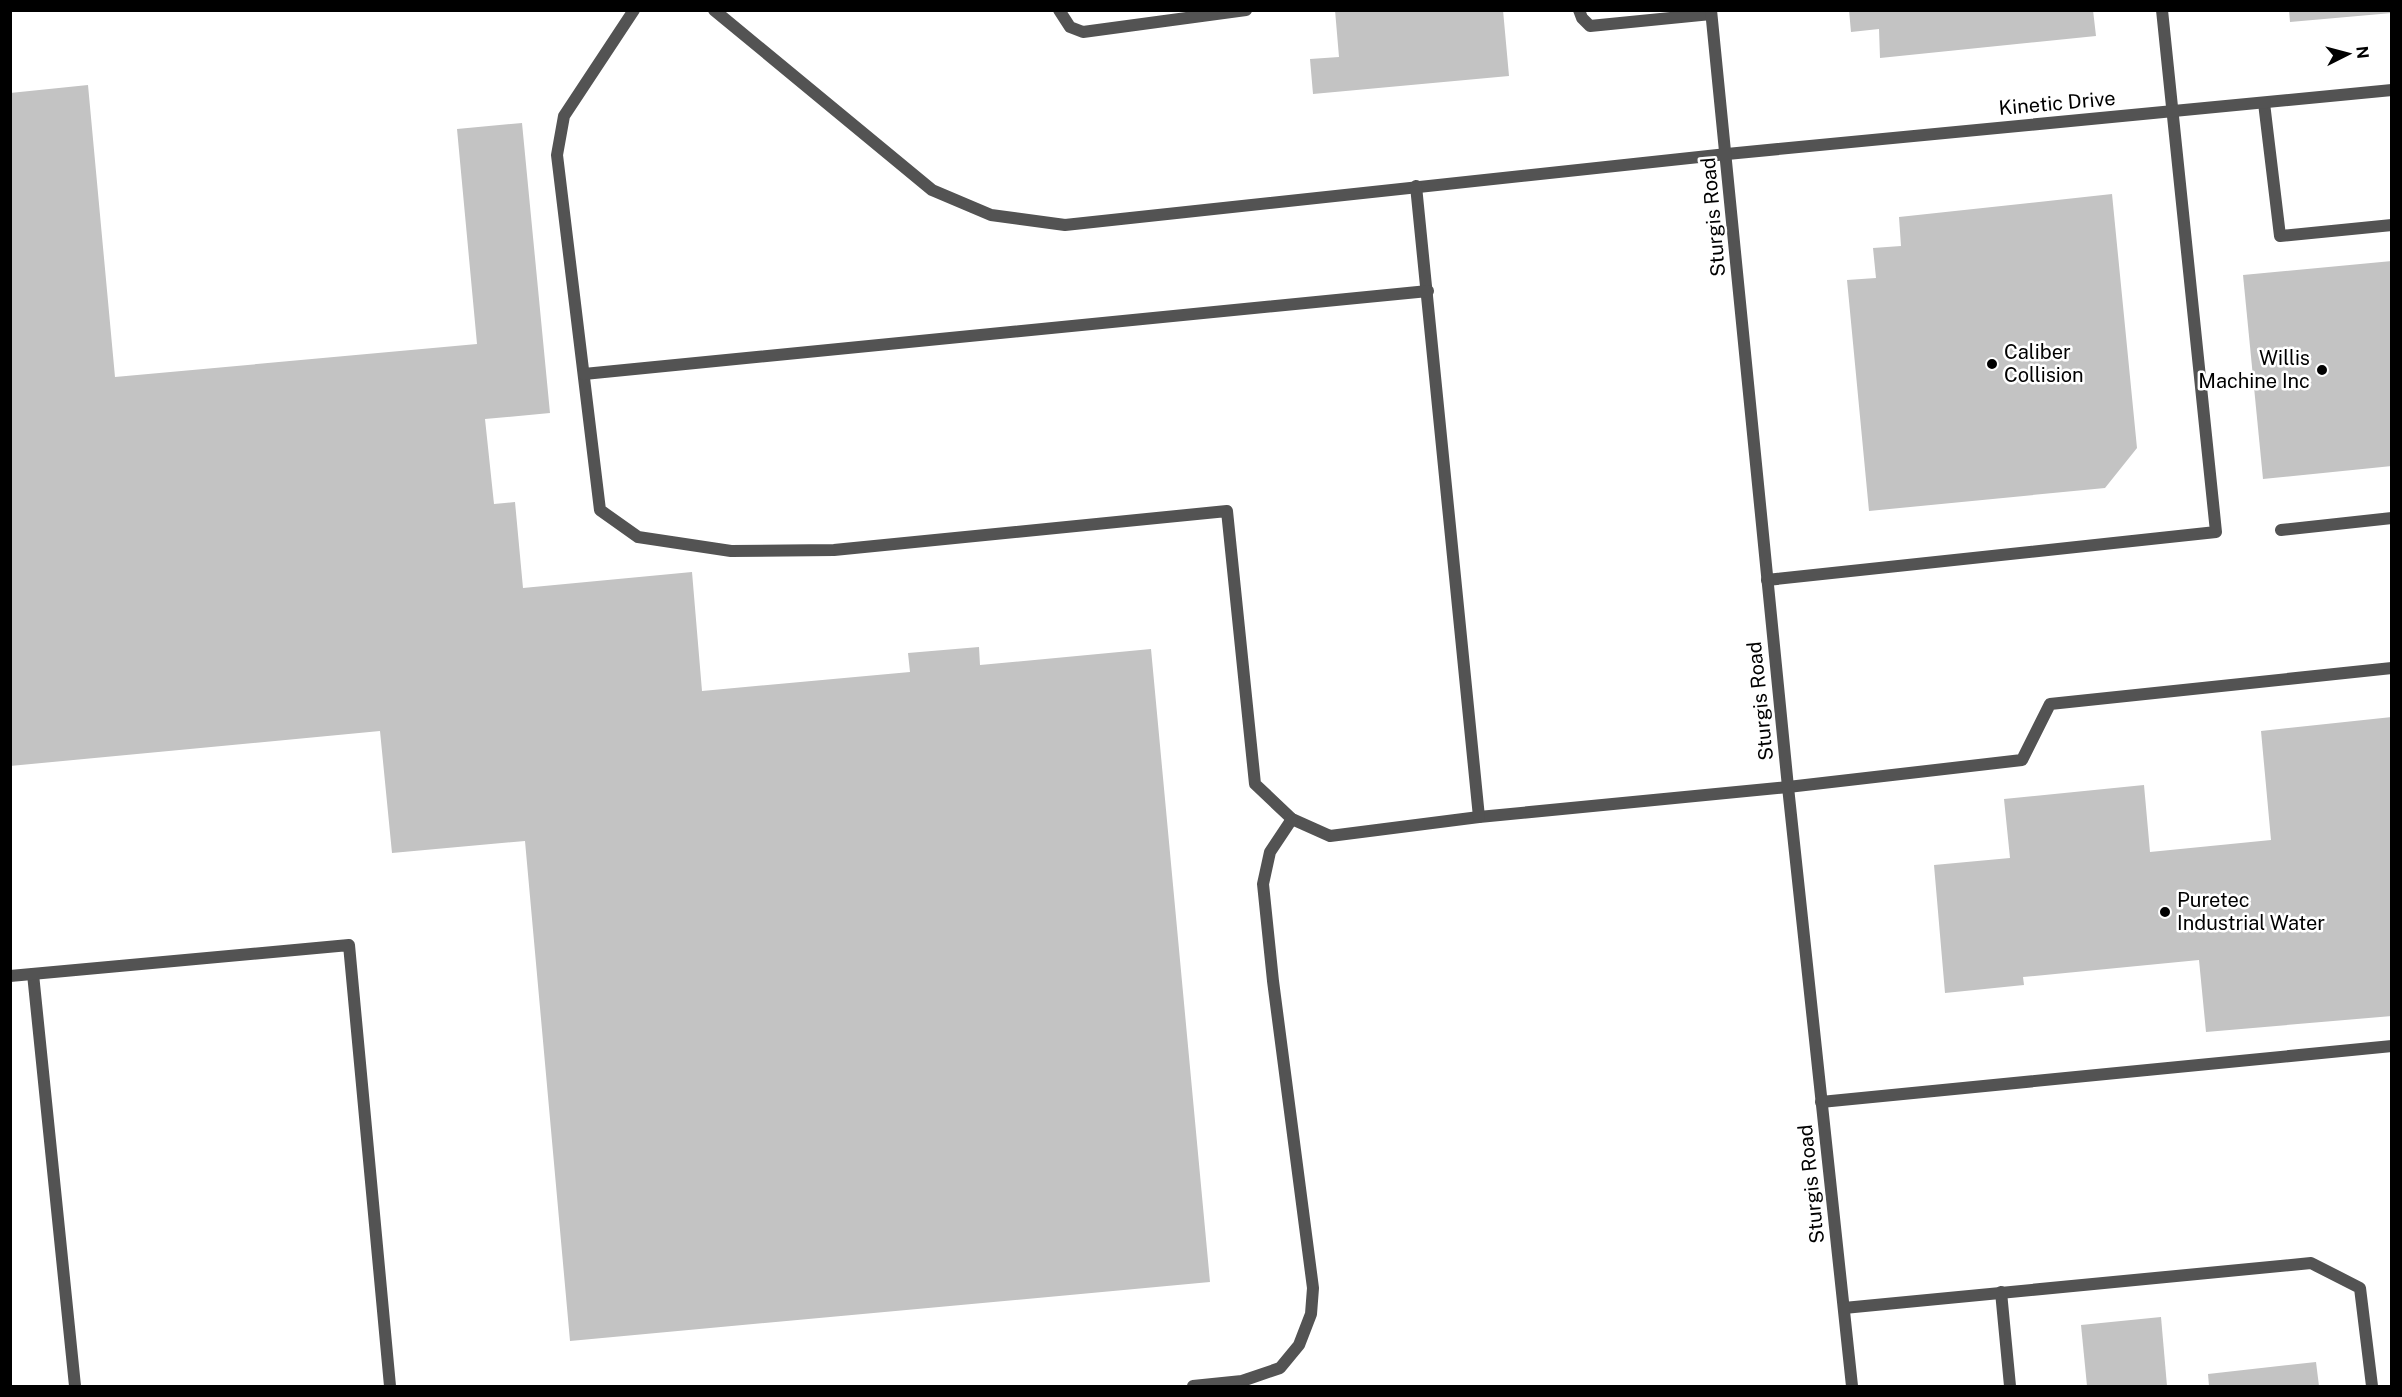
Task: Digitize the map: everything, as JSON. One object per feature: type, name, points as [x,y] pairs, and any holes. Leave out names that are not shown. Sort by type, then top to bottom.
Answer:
[{"type":"street","points":[[634,10],[564,116],[557,155],[600,510],[638,537],[731,551],[834,550],[1227,511],[1255,784],[1292,819],[1330,836],[1479,817],[1788,787],[2022,760],[2050,704],[2391,668]]},
{"type":"street","name":"Kinetic Drive","points":[[714,10],[932,190],[991,215],[1065,225],[1727,154],[2391,90]]},
{"type":"street","points":[[1059,10],[1070,27],[1083,32],[1246,10]]},
{"type":"street","points":[[1579,10],[1582,18],[1590,26],[1711,12]]},
{"type":"street","points":[[1767,580],[2216,532],[2162,10]]},
{"type":"street","name":"Sturgis Road","points":[[1711,12],[1727,154],[1788,787],[1852,1386]]},
{"type":"street","points":[[2264,103],[2280,236],[2391,225]]},
{"type":"street","points":[[1416,186],[1479,817]]},
{"type":"street","points":[[584,374],[1184,317],[1428,291]]},
{"type":"street","points":[[2280,530],[2391,518]]},
{"type":"street","points":[[1193,1386],[1242,1381],[1280,1368],[1299,1346],[1311,1314],[1313,1288],[1273,981],[1263,884],[1270,852],[1292,819]]},
{"type":"street","points":[[10,976],[350,945],[390,1386]]},
{"type":"street","points":[[33,974],[75,1386]]},
{"type":"street","points":[[1821,1102],[2391,1046]]},
{"type":"street","points":[[1844,1308],[2311,1263],[2360,1288],[2372,1386]]},
{"type":"street","points":[[2001,1292],[2010,1386]]},
{"type":"building","points":[[1335,10],[1503,10],[1509,76],[1313,94],[1310,59],[1339,57]]},
{"type":"building","points":[[1849,10],[2093,10],[2096,36],[1880,58],[1879,29],[1851,32]]},
{"type":"building","points":[[2289,10],[2392,10],[2392,13],[2290,22]]},
{"type":"building","points":[[88,85],[115,377],[477,344],[457,129],[522,123],[550,413],[485,419],[494,504],[515,502],[523,588],[692,572],[702,691],[910,672],[908,653],[979,647],[980,665],[1151,649],[1210,1282],[570,1341],[525,841],[392,853],[380,731],[10,766],[10,93]]},
{"type":"building","name":"Caliber Collision","points":[[2112,194],[2137,448],[2105,488],[1869,511],[1847,280],[1876,278],[1873,248],[1901,246],[1899,217]]},
{"type":"building","name":"Willis Machine Inc","points":[[2392,261],[2392,466],[2263,479],[2243,275]]},
{"type":"building","name":"Puretec Industrial Water","points":[[2392,717],[2392,1016],[2206,1032],[2199,960],[2023,977],[2024,985],[1945,993],[1934,865],[2010,858],[2004,799],[2144,785],[2150,852],[2271,840],[2261,731]]},
{"type":"building","points":[[2161,1317],[2167,1386],[2087,1386],[2081,1325]]},
{"type":"building","points":[[2316,1362],[2319,1386],[2209,1386],[2208,1374]]},
{"type":"place","name":"Caliber Collision","points":[[1992,364]]},
{"type":"place","name":"Willis Machine Inc","points":[[2322,370]]},
{"type":"place","name":"Puretec Industrial Water","points":[[2165,912]]}]
